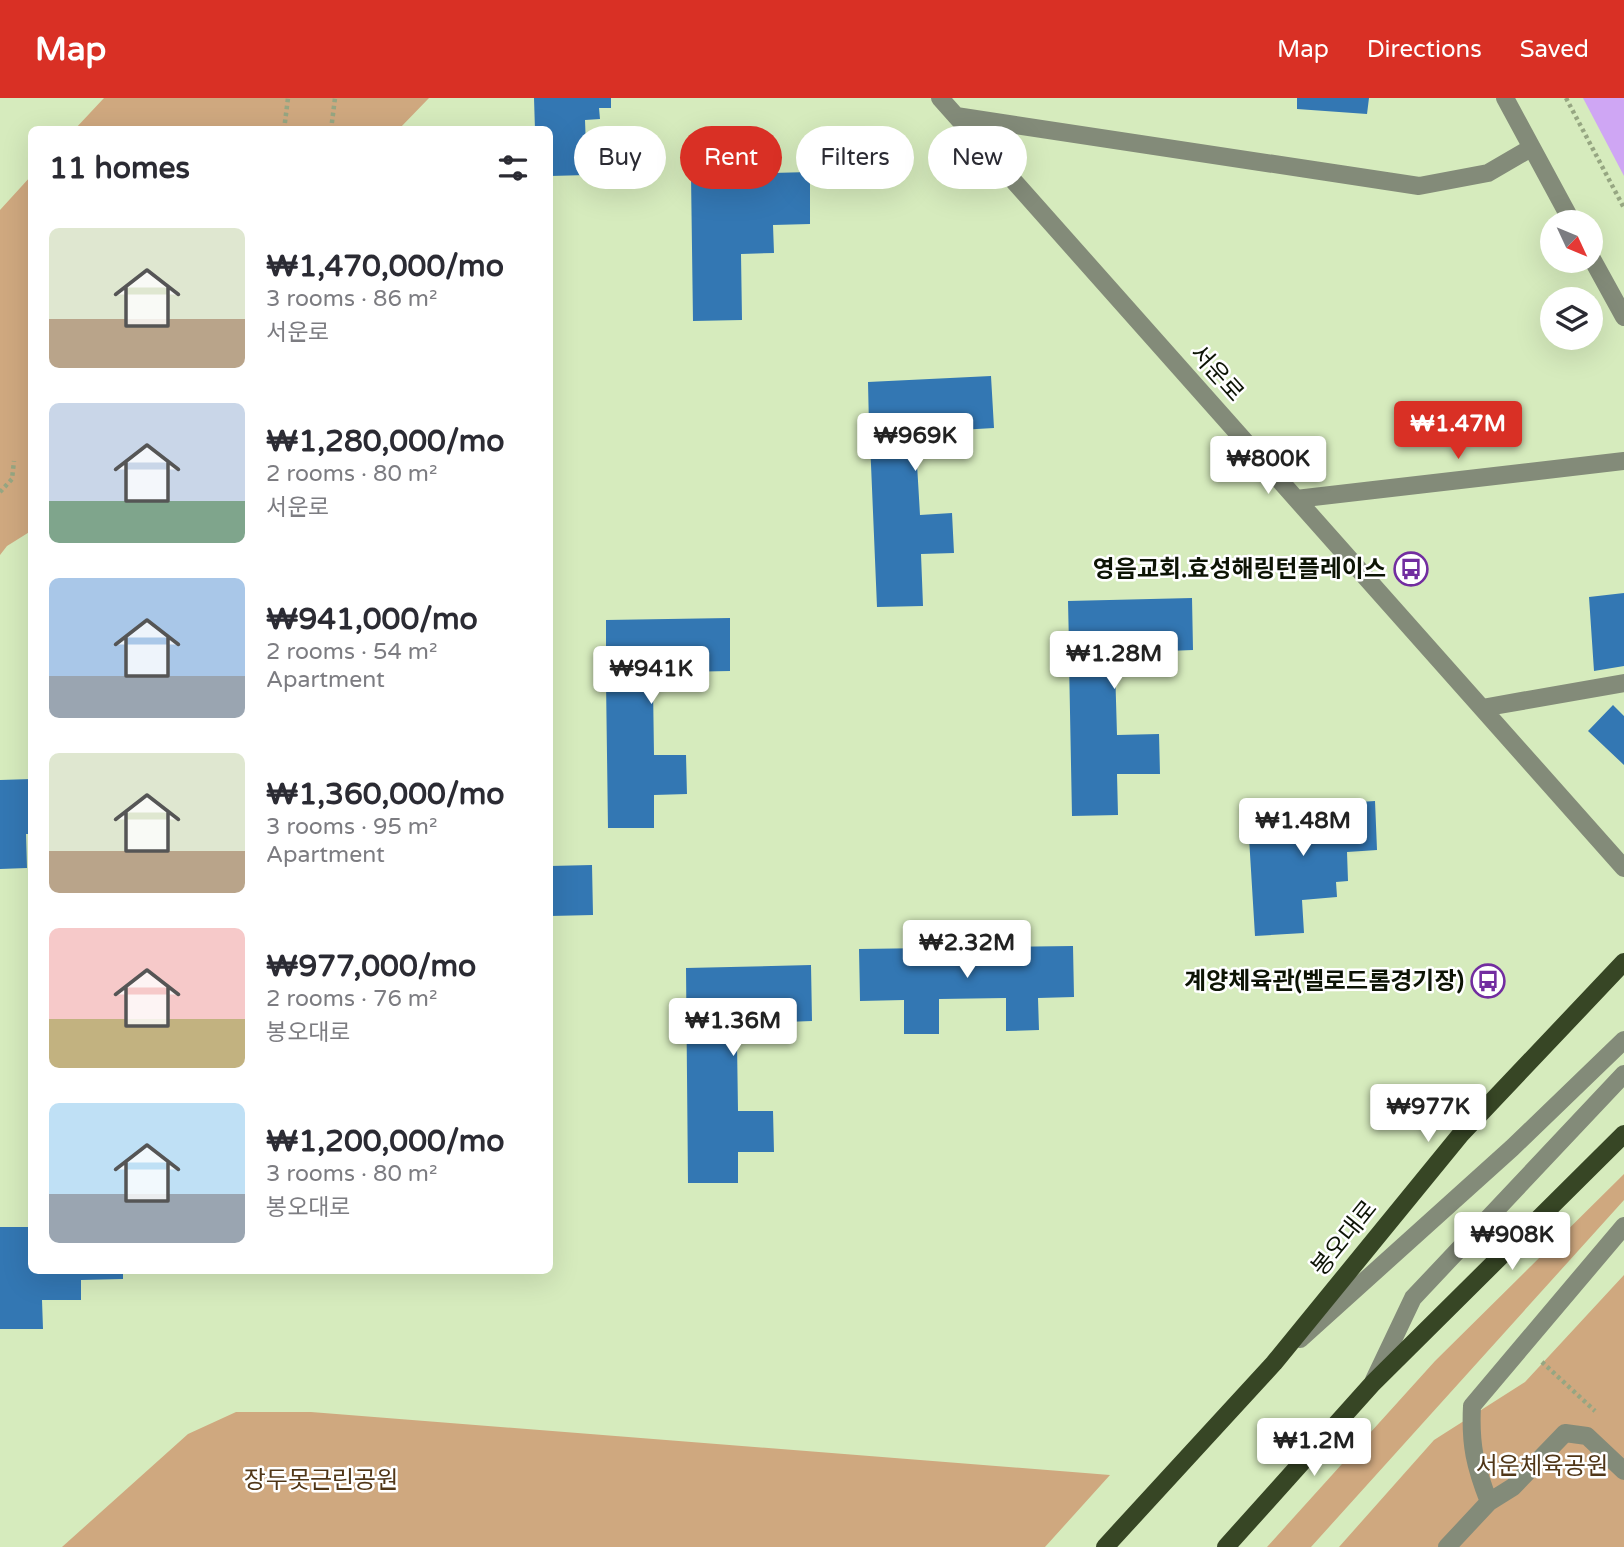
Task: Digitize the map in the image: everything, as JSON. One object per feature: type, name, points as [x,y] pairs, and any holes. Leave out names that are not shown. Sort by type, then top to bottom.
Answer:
[{"type":"main road","name":"봉오대로","points":[[1105,1547],[1274,1363],[1461,1134],[1624,962]]},
{"type":"main road","points":[[1226,1547],[1373,1383],[1624,1134]]},
{"type":"street","name":"서운로","points":[[940,98],[1624,868]]},
{"type":"street","points":[[1505,98],[1565,210]]},
{"type":"street","points":[[956,116],[1419,186],[1488,173],[1531,148]]},
{"type":"street","points":[[1600,273],[1624,317]]},
{"type":"street","points":[[1296,499],[1624,461]]},
{"type":"street","points":[[1482,708],[1624,683]]},
{"type":"street","points":[[1274,1363],[1512,1148],[1624,1040]]},
{"type":"street","points":[[1373,1383],[1413,1298],[1624,1074]]},
{"type":"street","points":[[1489,1502],[1474,1464],[1470,1436],[1472,1406],[1624,1226]]},
{"type":"street","points":[[1447,1547],[1489,1502],[1513,1487],[1565,1433],[1587,1436],[1624,1471]]},
{"type":"path","points":[[284,126],[288,98]]},
{"type":"path","points":[[332,126],[335,98]]},
{"type":"path","points":[[1566,98],[1624,208]]},
{"type":"path","points":[[0,492],[12,479],[14,461]]},
{"type":"path","points":[[1524,1344],[1604,1420]]},
{"type":"green space","points":[[104,98],[429,98],[402,126],[78,126]]},
{"type":"green space","points":[[28,179],[28,533],[7,546],[0,555],[0,210]]},
{"type":"green space","points":[[1624,1174],[1624,1200],[1311,1547],[1267,1547],[1435,1361]]},
{"type":"green space","name":"서운체육공원","points":[[1624,1275],[1624,1547],[1339,1547],[1434,1440],[1525,1382]]},
{"type":"green space","name":"장두못근린공원","points":[[236,1412],[311,1412],[1110,1475],[1045,1547],[62,1547],[188,1434]]},
{"type":"shaded area","points":[[1583,98],[1624,98],[1624,176]]},
{"type":"building","points":[[534,98],[611,98],[611,108],[599,108],[600,119],[585,120],[585,126],[574,126],[574,175],[553,176],[553,126],[535,126]]},
{"type":"building","points":[[1297,98],[1369,98],[1367,114],[1297,109]]},
{"type":"building","points":[[796,172],[796,189],[810,189],[810,224],[773,225],[774,253],[741,254],[742,320],[693,321],[691,189],[782,189],[782,173]]},
{"type":"building","points":[[991,376],[994,428],[942,431],[943,446],[916,447],[920,515],[952,513],[954,553],[921,554],[923,606],[877,607],[870,441],[880,441],[879,426],[869,427],[868,382]]},
{"type":"building","points":[[1624,593],[1624,666],[1594,671],[1589,597]]},
{"type":"building","points":[[1192,598],[1193,650],[1142,652],[1142,667],[1115,667],[1117,735],[1159,734],[1160,774],[1117,774],[1118,815],[1072,816],[1069,660],[1078,661],[1078,645],[1069,646],[1068,601]]},
{"type":"building","points":[[730,618],[730,671],[679,672],[679,687],[653,687],[654,755],[686,755],[687,794],[654,795],[654,828],[608,828],[606,681],[616,680],[616,666],[606,666],[606,620]]},
{"type":"building","points":[[1613,705],[1624,716],[1624,765],[1588,731]]},
{"type":"building","points":[[28,779],[27,868],[0,869],[0,780]]},
{"type":"building","points":[[1375,801],[1377,850],[1347,852],[1348,881],[1336,882],[1337,897],[1302,900],[1304,933],[1255,936],[1248,821],[1252,821],[1251,809]]},
{"type":"building","points":[[592,865],[593,915],[553,916],[553,866]]},
{"type":"building","points":[[1073,946],[1074,997],[1038,998],[1039,1030],[1006,1031],[1006,998],[939,999],[939,1034],[904,1034],[904,1000],[860,1001],[859,949]]},
{"type":"building","points":[[811,965],[812,1021],[785,1022],[785,1030],[767,1031],[767,1042],[737,1043],[738,1111],[773,1111],[774,1152],[738,1152],[738,1183],[688,1183],[686,968]]},
{"type":"building","points":[[0,1227],[28,1227],[28,1274],[123,1274],[123,1279],[81,1280],[81,1300],[42,1300],[43,1329],[0,1329]]},
{"type":"place","name":"영음교회.효성해링턴플레이스","points":[[1411,569]]},
{"type":"place","name":"계양체육관(벨로드롬경기장)","points":[[1488,981]]}]
